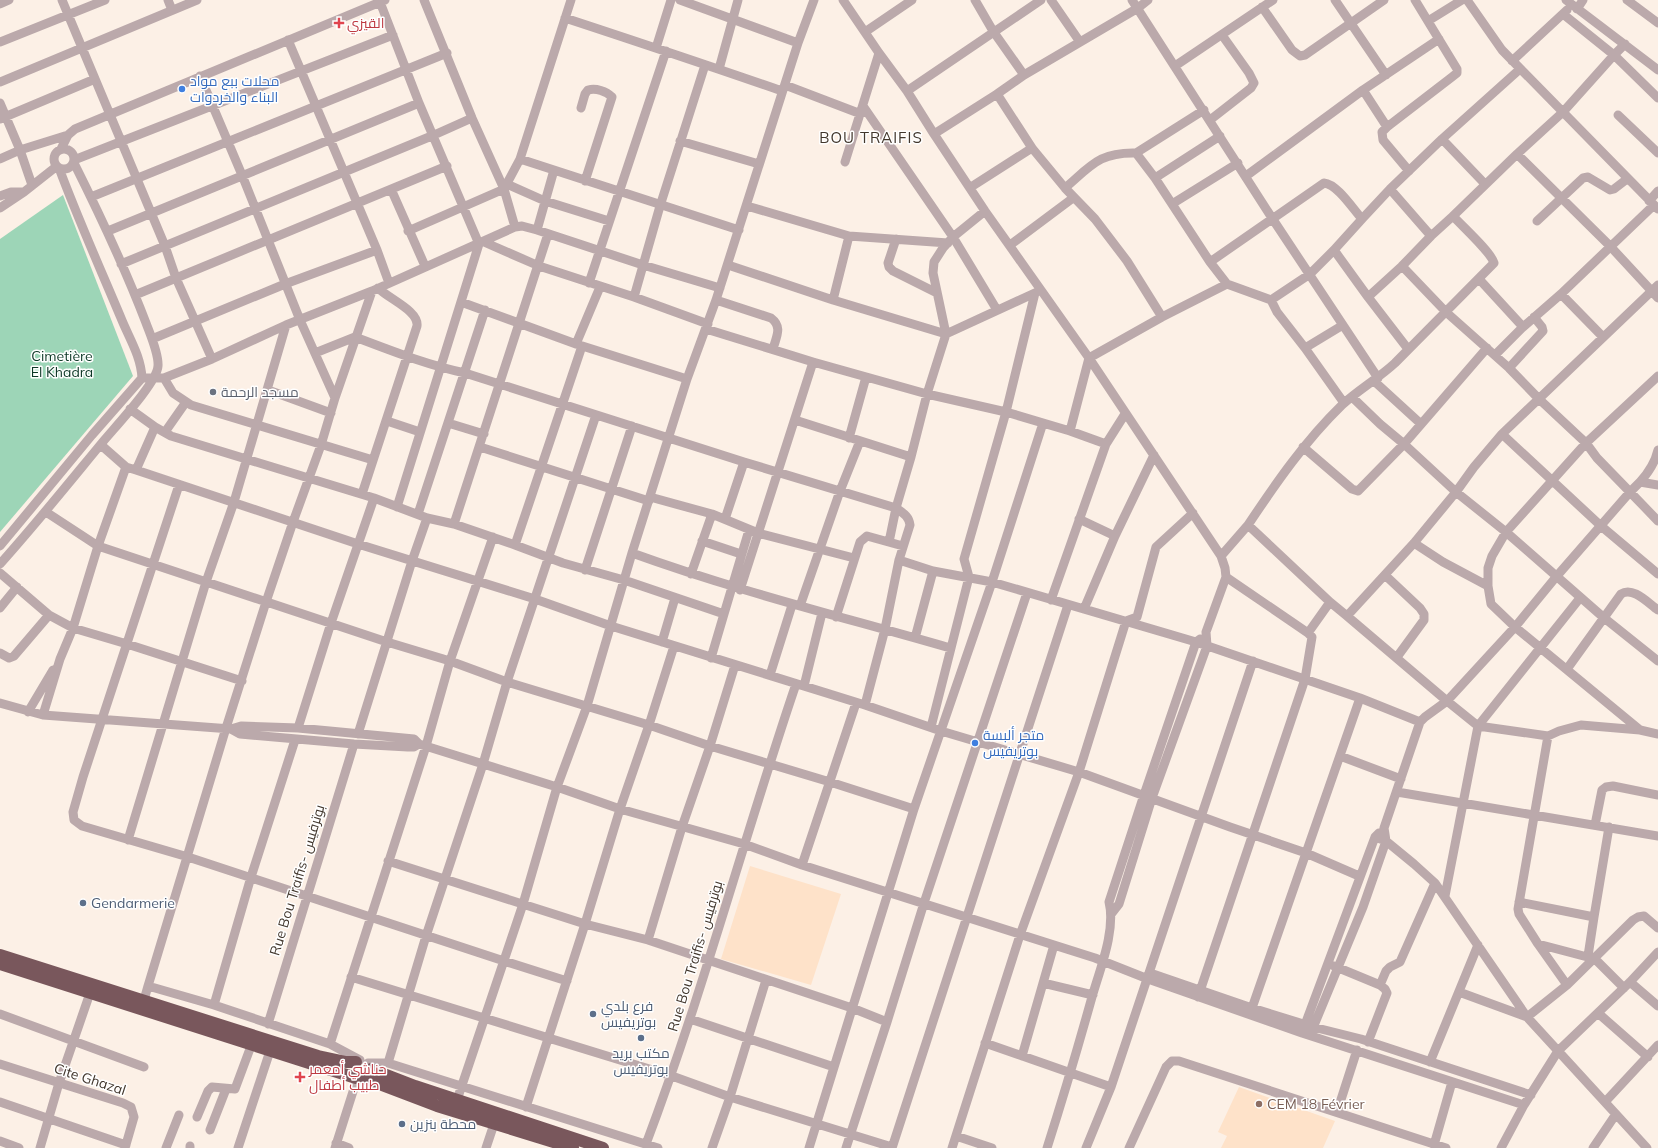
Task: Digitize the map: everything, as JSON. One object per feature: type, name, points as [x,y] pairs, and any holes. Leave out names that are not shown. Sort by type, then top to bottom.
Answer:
[{"type":"highway","points":[[0,955],[318,1056],[346,1062],[437,1106],[573,1148]]},
{"type":"highway","points":[[0,964],[251,1046],[335,1071],[362,1070],[416,1086],[603,1148]]},
{"type":"street","points":[[0,4],[9,0]]},
{"type":"street","points":[[62,0],[120,142],[165,246],[176,278],[212,358]]},
{"type":"street","points":[[0,42],[105,0]]},
{"type":"street","points":[[168,0],[172,10]]},
{"type":"street","points":[[0,82],[197,0]]},
{"type":"street","points":[[424,0],[447,53],[472,118],[505,187],[515,227]]},
{"type":"street","points":[[408,231],[505,187],[520,159],[572,0]]},
{"type":"street","points":[[656,48],[671,0]]},
{"type":"street","points":[[680,0],[733,18],[798,43]]},
{"type":"street","points":[[719,70],[738,0]]},
{"type":"street","points":[[457,1100],[523,904],[557,787],[587,706],[632,553],[670,437],[687,379],[728,265],[798,43],[814,0]]},
{"type":"street","points":[[842,0],[907,91],[934,134],[971,187],[985,211],[1010,245],[1038,292],[1089,358],[1221,556],[1226,577],[1206,632],[1207,646],[1148,796]]},
{"type":"street","points":[[864,32],[912,0]]},
{"type":"street","points":[[975,0],[993,31],[1024,75]]},
{"type":"street","points":[[907,91],[993,31],[1041,0]]},
{"type":"street","points":[[1051,0],[1080,42]]},
{"type":"street","points":[[1132,0],[1272,218],[1343,325],[1376,379],[1421,424]]},
{"type":"street","points":[[934,134],[1024,75],[1138,8],[1148,0]]},
{"type":"street","points":[[1175,66],[1273,0]]},
{"type":"street","points":[[1335,0],[1386,75]]},
{"type":"street","points":[[1262,7],[1292,50],[1300,56],[1305,55],[1384,0]]},
{"type":"street","points":[[1409,171],[1383,140],[1382,132],[1386,127],[1456,72],[1457,68],[1415,0]]},
{"type":"street","points":[[1428,21],[1462,0]]},
{"type":"street","points":[[1512,61],[1572,5],[1583,0]]},
{"type":"street","points":[[1627,0],[1658,23]]},
{"type":"street","points":[[0,158],[68,134],[75,129],[109,114],[382,1],[393,35],[419,103],[447,166],[463,207],[481,243],[538,266],[634,297],[707,326],[813,362],[927,394],[1006,412],[1070,431],[1106,444]]},
{"type":"street","points":[[1472,2],[1502,50],[1653,205]]},
{"type":"street","points":[[1572,5],[1658,70]]},
{"type":"street","points":[[1563,14],[1614,55],[1658,98]]},
{"type":"street","points":[[565,18],[719,70],[862,110],[997,310]]},
{"type":"street","points":[[56,164],[66,169],[74,161],[120,142],[393,35]]},
{"type":"street","points":[[1210,120],[1251,88],[1254,83],[1249,73],[1222,35]]},
{"type":"street","points":[[1246,176],[1363,90],[1439,39]]},
{"type":"street","points":[[288,40],[377,250],[389,283]]},
{"type":"street","points":[[1368,297],[1402,266],[1485,184],[1563,112],[1625,44]]},
{"type":"street","points":[[589,283],[666,51]]},
{"type":"street","points":[[91,197],[317,107],[447,53]]},
{"type":"street","points":[[845,162],[879,53]]},
{"type":"street","points":[[634,297],[660,206],[705,65]]},
{"type":"street","points":[[1271,300],[1310,274],[1390,189],[1442,139],[1520,69]]},
{"type":"street","points":[[200,76],[242,175],[300,320],[335,398]]},
{"type":"street","points":[[2,118],[95,79]]},
{"type":"street","points":[[581,108],[585,94],[588,90],[595,89],[609,94],[612,97],[585,181]]},
{"type":"street","points":[[1363,90],[1386,127]]},
{"type":"street","points":[[997,94],[1032,148],[1073,198],[1095,219],[1127,261],[1162,317]]},
{"type":"street","points":[[0,103],[2,118],[20,150],[34,183]]},
{"type":"street","points":[[108,232],[151,212],[419,103]]},
{"type":"street","points":[[1065,188],[1101,158],[1121,153],[1136,153],[1204,110]]},
{"type":"street","points":[[1618,115],[1658,153]]},
{"type":"street","points":[[121,264],[434,136],[472,118]]},
{"type":"street","points":[[0,546],[92,435],[142,378],[142,366],[56,164],[56,152],[60,149],[68,134]]},
{"type":"street","points":[[1155,178],[1220,136]]},
{"type":"street","points":[[1442,139],[1485,184]]},
{"type":"street","points":[[680,142],[759,164]]},
{"type":"street","points":[[971,187],[1032,148]]},
{"type":"street","points":[[0,564],[46,512],[154,379],[158,365],[152,339],[135,295],[108,232],[74,161],[73,154],[69,150],[60,149]]},
{"type":"street","points":[[1136,153],[1155,178],[1210,262],[1227,284],[1271,300],[1277,312],[1305,348],[1344,404]]},
{"type":"street","points":[[1517,154],[1610,246],[1655,288],[1658,298]]},
{"type":"street","points":[[520,159],[660,206],[739,230]]},
{"type":"street","points":[[1172,204],[1238,163]]},
{"type":"street","points":[[0,208],[24,192],[56,164]]},
{"type":"street","points":[[135,295],[447,166]]},
{"type":"street","points":[[538,230],[554,170]]},
{"type":"street","points":[[1537,221],[1583,178],[1588,177],[1610,190],[1614,189],[1627,179]]},
{"type":"street","points":[[1210,262],[1324,183],[1335,188],[1362,219]]},
{"type":"street","points":[[505,187],[545,201],[609,220]]},
{"type":"street","points":[[391,189],[408,231],[425,266]]},
{"type":"street","points":[[1390,189],[1432,236]]},
{"type":"street","points":[[1495,355],[1523,327],[1561,294],[1653,205],[1658,191]]},
{"type":"street","points":[[0,196],[11,192],[24,192]]},
{"type":"street","points":[[1010,245],[1073,198]]},
{"type":"street","points":[[747,206],[848,236],[950,240]]},
{"type":"street","points":[[889,542],[896,508],[927,394],[946,334],[933,267],[939,255],[950,240],[985,211]]},
{"type":"street","points":[[1221,556],[1248,525],[1276,483],[1303,447],[1344,404],[1376,379],[1408,349],[1494,263],[1493,259],[1453,216]]},
{"type":"street","points":[[142,378],[164,378],[286,325],[375,290],[425,266],[515,227],[522,226],[538,230],[643,265],[720,288]]},
{"type":"street","points":[[454,524],[548,234]]},
{"type":"street","points":[[833,300],[848,236]]},
{"type":"street","points":[[896,239],[888,267],[937,293]]},
{"type":"street","points":[[397,507],[481,243]]},
{"type":"street","points":[[152,339],[285,284],[377,250]]},
{"type":"street","points":[[1334,250],[1408,349]]},
{"type":"street","points":[[728,265],[833,300],[946,334],[1038,292]]},
{"type":"street","points":[[1402,266],[1446,312],[1509,368],[1539,399],[1586,443],[1597,458],[1658,521]]},
{"type":"street","points":[[1479,279],[1523,327]]},
{"type":"street","points":[[1070,431],[1089,358],[1162,317],[1227,284]]},
{"type":"street","points":[[515,545],[563,405],[579,345],[600,287]]},
{"type":"street","points":[[1348,616],[1386,576],[1414,543],[1502,434],[1655,288]]},
{"type":"street","points":[[144,1000],[229,728],[266,602],[293,522],[310,478],[355,337],[375,290]]},
{"type":"street","points":[[362,494],[418,322],[410,312],[386,295],[375,290]]},
{"type":"street","points":[[931,728],[969,577],[964,559],[1006,412],[1038,292]]},
{"type":"street","points":[[1561,294],[1603,337]]},
{"type":"street","points":[[716,300],[771,318],[777,322],[779,327],[773,349]]},
{"type":"street","points":[[461,302],[579,345],[687,379]]},
{"type":"street","points":[[418,514],[485,310]]},
{"type":"street","points":[[1509,368],[1543,331],[1542,327],[1534,317]]},
{"type":"street","points":[[128,840],[165,723],[206,582],[234,502],[286,325]]},
{"type":"street","points":[[1305,348],[1343,325]]},
{"type":"street","points":[[315,353],[355,337],[407,358],[440,368],[465,373],[563,405],[670,437],[744,462],[896,508],[910,520],[910,525],[899,560],[885,629],[861,704],[830,782],[802,865]]},
{"type":"street","points":[[1303,447],[1352,489],[1358,491],[1404,444],[1487,348]]},
{"type":"street","points":[[740,590],[813,362]]},
{"type":"street","points":[[1640,730],[1515,627],[1491,604],[1488,586],[1488,568],[1492,556],[1506,532],[1552,480],[1586,443],[1658,376]]},
{"type":"street","points":[[850,438],[866,377]]},
{"type":"street","points":[[164,378],[173,393],[186,402],[373,460]]},
{"type":"street","points":[[268,390],[331,413]]},
{"type":"street","points":[[1352,397],[1456,492],[1506,532],[1580,598],[1658,661]]},
{"type":"street","points":[[165,432],[186,402]]},
{"type":"street","points":[[130,409],[155,427],[165,432],[362,494],[427,518],[454,524],[563,563],[624,580],[724,614]]},
{"type":"street","points":[[1051,600],[1106,444],[1125,414]]},
{"type":"street","points":[[388,1063],[426,936],[483,764],[507,682],[596,415]]},
{"type":"street","points":[[795,420],[911,457]]},
{"type":"street","points":[[387,421],[420,432]]},
{"type":"street","points":[[448,423],[484,434]]},
{"type":"street","points":[[809,1148],[818,1124],[834,1067],[914,809],[992,582],[1043,423]]},
{"type":"street","points":[[585,570],[632,426]]},
{"type":"street","points":[[136,470],[155,427]]},
{"type":"street","points":[[1502,434],[1601,526],[1658,574]]},
{"type":"street","points":[[770,675],[796,606],[820,549],[840,491],[860,441]]},
{"type":"street","points":[[101,445],[126,467],[178,485],[234,502],[358,544],[478,580],[611,626],[711,658],[770,675],[931,728],[1079,772],[1306,853],[1360,876]]},
{"type":"street","points":[[480,447],[542,468],[612,489],[712,514],[758,533],[854,558]]},
{"type":"street","points":[[1307,1030],[1350,902],[1375,836],[1384,828],[1420,722],[1447,701],[1515,627],[1556,577],[1649,472],[1656,460],[1658,450]]},
{"type":"street","points":[[1084,609],[1115,536],[1154,455]]},
{"type":"street","points":[[725,519],[744,462]]},
{"type":"street","points":[[43,715],[60,659],[73,628],[98,546],[126,467]]},
{"type":"street","points":[[1640,482],[1658,485]]},
{"type":"street","points":[[178,485],[83,777],[73,816],[74,820],[82,826],[251,877],[504,962],[567,981]]},
{"type":"street","points":[[298,728],[331,623],[374,498]]},
{"type":"street","points":[[46,512],[98,546],[153,565],[507,682],[649,725],[710,746],[914,809]]},
{"type":"street","points":[[1126,621],[1137,617],[1156,547],[1193,513]]},
{"type":"street","points":[[691,574],[712,514]]},
{"type":"street","points":[[358,734],[386,642],[427,518]]},
{"type":"street","points":[[1079,519],[1115,536]]},
{"type":"street","points":[[1248,525],[1330,602],[1478,726],[1548,736],[1565,729],[1582,725],[1640,730],[1658,734]]},
{"type":"street","points":[[711,658],[731,586],[749,530]]},
{"type":"street","points":[[836,617],[854,558],[863,538],[867,536],[903,546]]},
{"type":"street","points":[[330,1044],[423,745],[493,537]]},
{"type":"street","points":[[702,541],[741,554]]},
{"type":"street","points":[[1414,543],[1443,562],[1488,586]]},
{"type":"street","points":[[632,553],[740,590],[950,648]]},
{"type":"street","points":[[899,560],[933,571],[992,582],[1196,642],[1360,698],[1420,722]]},
{"type":"street","points":[[915,638],[933,571]]},
{"type":"street","points":[[0,573],[49,614],[73,628],[242,681]]},
{"type":"street","points":[[1386,576],[1420,608],[1424,614],[1424,620],[1397,657]]},
{"type":"street","points":[[1199,993],[1305,679],[1312,644],[1312,637],[1308,633],[1226,577]]},
{"type":"street","points":[[0,608],[17,587]]},
{"type":"street","points":[[1567,669],[1603,617],[1624,592],[1633,592],[1658,610]]},
{"type":"street","points":[[846,1148],[888,1022],[924,903],[1027,593]]},
{"type":"street","points":[[662,642],[675,598]]},
{"type":"street","points":[[1445,896],[1478,726],[1580,598]]},
{"type":"street","points":[[1308,633],[1330,602]]},
{"type":"street","points":[[351,977],[672,1076],[730,1097],[851,1133],[892,1147],[968,917],[1068,605]]},
{"type":"street","name":"Rue Bou Traifis- بوترفيس","points":[[646,1144],[672,1076],[769,764],[800,685],[822,613]]},
{"type":"street","points":[[0,653],[9,658],[14,656],[49,614]]},
{"type":"street","points":[[952,1148],[1020,935],[1079,772],[1126,621]]},
{"type":"street","points":[[1046,1148],[1071,1073],[1093,996],[1100,959],[1112,913],[1119,904],[1148,796],[1196,642],[1206,632]]},
{"type":"street","points":[[526,1107],[585,924],[620,809],[674,646]]},
{"type":"street","points":[[28,712],[60,659]]},
{"type":"street","points":[[1086,1148],[1111,1087],[1253,661]]},
{"type":"street","points":[[648,940],[682,827],[710,746],[735,665]]},
{"type":"street","points":[[1252,1008],[1360,698]]},
{"type":"street","points":[[0,703],[43,715],[229,728],[241,726],[298,728],[414,739],[423,745],[557,787],[620,809],[744,844],[802,865],[1100,959],[1307,1030],[1368,1042],[1531,1095]]},
{"type":"street","points":[[229,728],[240,734],[295,740],[414,747],[423,745]]},
{"type":"street","points":[[1548,736],[1518,909],[1519,914],[1538,944],[1567,985]]},
{"type":"street","points":[[214,1005],[251,877],[295,740]]},
{"type":"street","name":"Rue Bou Traifis- بوترفيس","points":[[268,1024],[354,744]]},
{"type":"street","points":[[1340,756],[1401,780]]},
{"type":"street","points":[[1595,825],[1602,790],[1606,787],[1613,786],[1658,795]]},
{"type":"street","points":[[1397,792],[1658,836]]},
{"type":"street","points":[[1592,957],[1594,917],[1609,827]]},
{"type":"street","points":[[1307,1030],[1338,968],[1363,906],[1386,841],[1384,828]]},
{"type":"street","points":[[1375,836],[1386,841],[1435,884],[1445,896],[1527,1018],[1647,1148]]},
{"type":"street","points":[[388,861],[446,878],[585,924],[648,940],[852,1008],[888,1022]]},
{"type":"street","points":[[1380,986],[1386,971],[1390,967],[1400,962],[1435,884]]},
{"type":"street","points":[[1350,902],[1363,906]]},
{"type":"street","points":[[1519,902],[1594,917]]},
{"type":"street","points":[[1527,1018],[1567,985],[1592,957],[1638,917],[1644,916],[1658,928]]},
{"type":"street","points":[[1538,944],[1592,957],[1627,985],[1658,1006]]},
{"type":"street","points":[[1022,1056],[1054,945]]},
{"type":"street","points":[[1430,1062],[1478,945]]},
{"type":"street","points":[[1501,1148],[1524,1105],[1558,1051],[1627,985],[1658,952]]},
{"type":"street","points":[[1328,964],[1385,989],[1387,993],[1386,998],[1368,1042]]},
{"type":"street","points":[[712,1148],[730,1097],[766,980]]},
{"type":"street","points":[[1043,982],[1093,996]]},
{"type":"street","points":[[148,986],[214,1005],[330,1044],[362,1070]]},
{"type":"street","points":[[1459,992],[1527,1018]]},
{"type":"street","points":[[1199,993],[1252,1008],[1357,1050],[1524,1105]]},
{"type":"street","points":[[40,1148],[59,1083],[90,994]]},
{"type":"street","points":[[1598,1013],[1648,1057]]},
{"type":"street","points":[[0,1014],[73,1042],[144,1066]]},
{"type":"street","points":[[690,1019],[834,1067]]},
{"type":"street","points":[[985,1043],[1111,1087]]},
{"type":"street","points":[[197,1117],[208,1091],[212,1087],[219,1086],[226,1089],[235,1089],[251,1046]]},
{"type":"street","points":[[1605,1102],[1658,1046]]},
{"type":"street","points":[[1337,1112],[1357,1050]]},
{"type":"street","points":[[238,1148],[270,1051]]},
{"type":"street","points":[[1129,1148],[1166,1067],[1172,1061],[1179,1061],[1441,1147],[1452,1082]]},
{"type":"street","points":[[362,1070],[388,1063],[658,1148]]},
{"type":"street","name":"Cite Ghazal","points":[[0,1064],[123,1103],[131,1107],[134,1117],[125,1147]]},
{"type":"street","points":[[350,1148],[336,1146],[362,1070]]},
{"type":"street","points":[[210,1130],[226,1089]]},
{"type":"street","points":[[0,1102],[49,1118],[125,1147]]},
{"type":"street","points":[[1593,1148],[1616,1114]]},
{"type":"street","points":[[166,1148],[179,1115]]},
{"type":"street","points":[[486,1148],[494,1124]]},
{"type":"street","points":[[956,1136],[992,1148]]},
{"type":"street","points":[[0,1141],[14,1147]]},
{"type":"shaded area","points":[[750,866],[841,894],[811,985],[721,959]]},
{"type":"shaded area","name":"CEM 18 Février","points":[[1239,1087],[1335,1121],[1323,1148],[1221,1148],[1227,1136],[1218,1132]]},
{"type":"green space","name":"Cimetière El Khadra","points":[[63,195],[133,376],[0,532],[0,239]]},
{"type":"place","name":"القيزي","points":[[339,23]]},
{"type":"place","name":"محلات ببع مواد البناء والخردوات","points":[[182,89]]},
{"type":"place","name":"مسجد الرحمة","points":[[213,392]]},
{"type":"place","name":"متجر ألبسة بوتريفيس","points":[[975,743]]},
{"type":"place","name":"Gendarmerie","points":[[83,903]]},
{"type":"place","name":"فرع بلدي بوتريفيس","points":[[593,1014]]},
{"type":"place","name":"مكتب بريد بوتريفيس","points":[[641,1038]]},
{"type":"place","name":"حناشي أمعمر طبيب أطفال","points":[[300,1077]]},
{"type":"place","name":"CEM 18 Février","points":[[1259,1104]]},
{"type":"place","name":"محطة بنزين","points":[[402,1124]]},
{"type":"district","name":"BOU TRAIFIS","points":[[871,138]]}]
